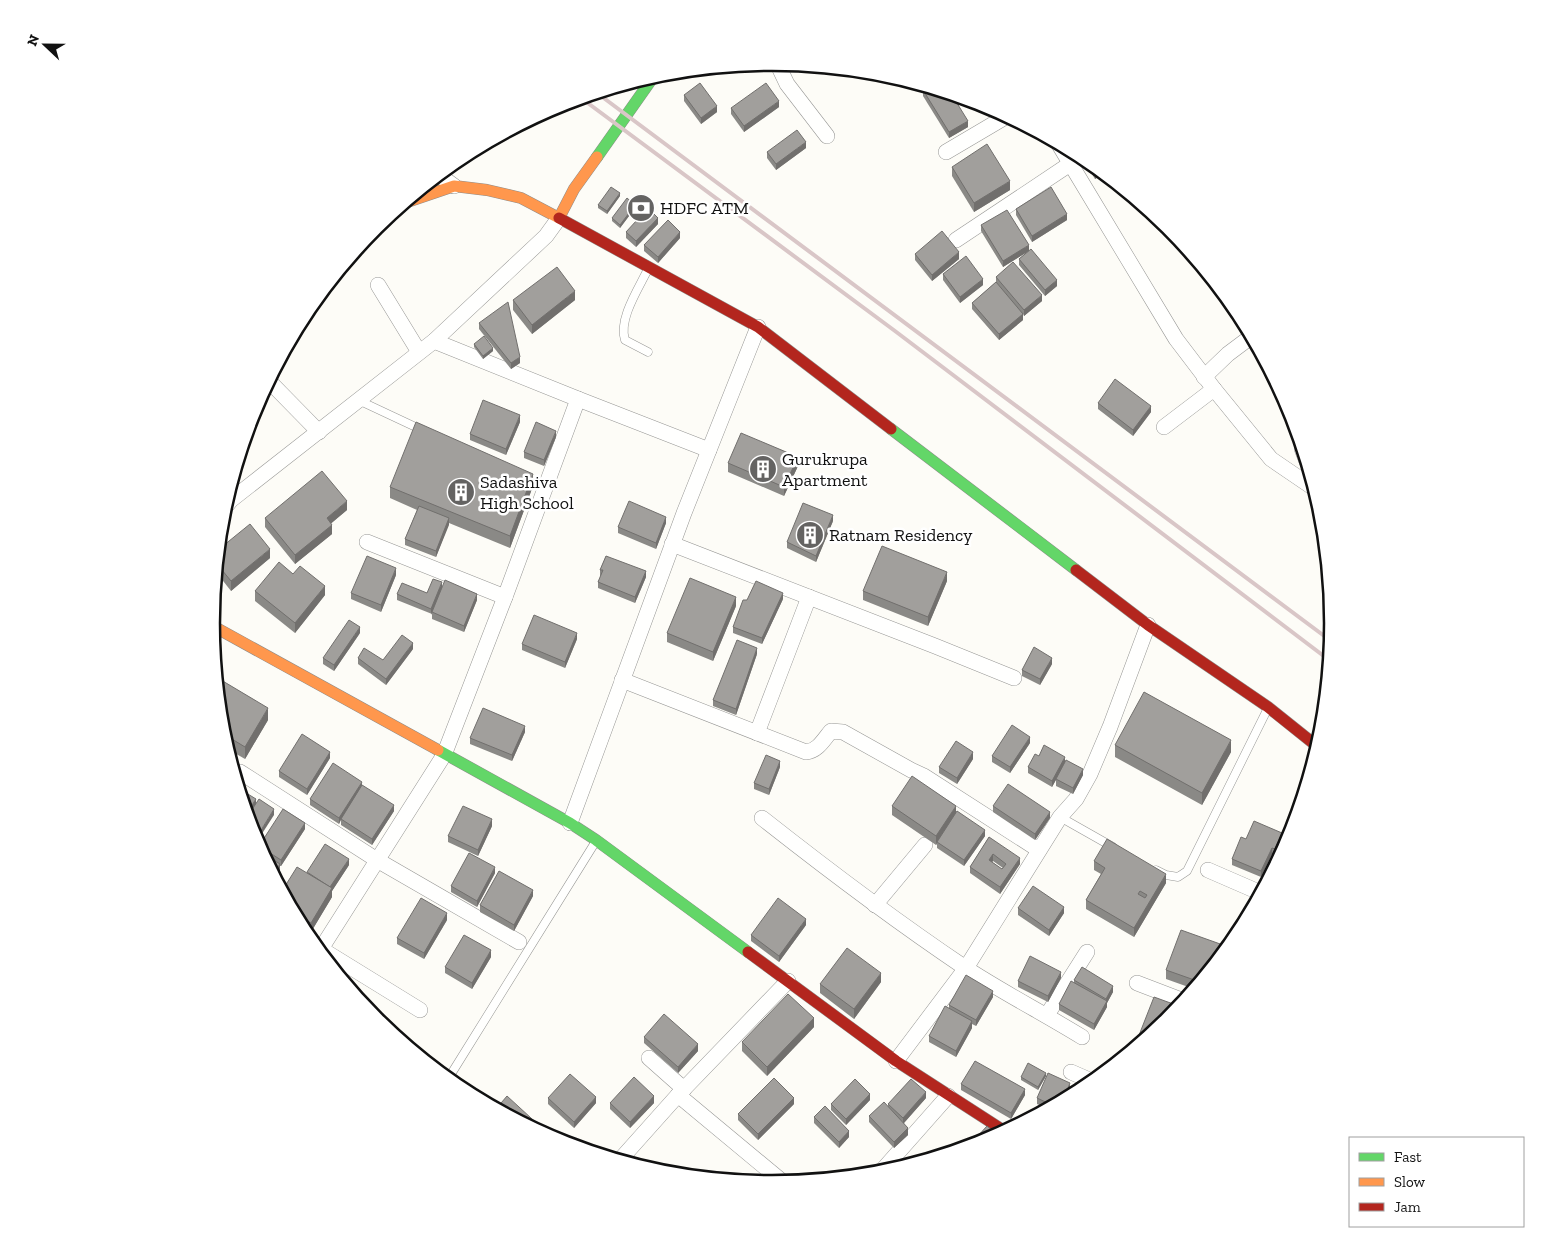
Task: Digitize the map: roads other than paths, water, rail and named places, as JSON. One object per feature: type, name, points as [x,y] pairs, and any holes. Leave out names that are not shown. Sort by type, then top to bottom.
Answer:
[{"type":"street","points":[[781,71],[786,84],[827,136]]},
{"type":"street","points":[[235,496],[320,432],[434,341],[546,236],[560,218],[574,188],[608,144],[647,86]]},
{"type":"street","points":[[946,152],[999,120]]},
{"type":"street","points":[[1065,156],[1176,339],[1204,377],[1271,459],[1306,483]]},
{"type":"street","points":[[956,240],[1070,164]]},
{"type":"street","points":[[444,179],[454,186]]},
{"type":"street","points":[[421,197],[454,186],[487,190],[521,198],[758,328],[1148,625],[1268,707],[1311,742]]},
{"type":"street","points":[[378,285],[419,352]]},
{"type":"street","points":[[570,823],[672,544],[758,328]]},
{"type":"street","points":[[434,341],[710,450]]},
{"type":"street","points":[[1204,377],[1228,354],[1246,341]]},
{"type":"street","points":[[274,386],[320,432]]},
{"type":"street","points":[[1164,427],[1214,389]]},
{"type":"street","points":[[322,943],[444,754],[505,597],[578,399]]},
{"type":"street","points":[[367,542],[505,597]]},
{"type":"street","points":[[672,544],[1014,678]]},
{"type":"street","points":[[757,733],[809,597]]},
{"type":"street","points":[[896,1061],[966,968],[1039,850],[1060,818],[1076,799],[1090,774],[1110,726],[1148,625]]},
{"type":"street","points":[[220,630],[570,823],[596,840],[896,1061],[998,1127]]},
{"type":"street","points":[[622,680],[806,752],[812,751],[831,731],[843,732],[924,776],[1039,850]]},
{"type":"street","points":[[241,773],[377,860],[519,942]]},
{"type":"street","points":[[762,818],[807,855],[966,968],[1082,1036]]},
{"type":"street","points":[[875,905],[925,845]]},
{"type":"street","points":[[1208,870],[1255,890]]},
{"type":"street","points":[[1047,1015],[1087,952]]},
{"type":"street","points":[[332,958],[420,1010]]},
{"type":"street","points":[[624,1155],[681,1092],[788,981]]},
{"type":"street","points":[[1137,983],[1177,998]]},
{"type":"street","points":[[649,1058],[681,1092],[776,1176]]},
{"type":"street","points":[[1071,1072],[1085,1078]]},
{"type":"street","points":[[889,1163],[948,1096]]},
{"type":"lane","points":[[648,352],[625,340],[622,333],[623,322],[649,267]]},
{"type":"lane","points":[[358,400],[428,432]]},
{"type":"lane","points":[[1150,866],[1166,875],[1178,877],[1187,871],[1268,707]]},
{"type":"lane","points":[[1060,818],[1125,853]]},
{"type":"lane","points":[[452,1074],[596,840]]},
{"type":"railway","points":[[604,98],[1324,636]]},
{"type":"railway","points":[[588,103],[895,331],[1323,656]]},
{"type":"place","name":"HDFC ATM","points":[[641,208]]},
{"type":"place","name":"Gurukrupa Apartment","points":[[763,469]]},
{"type":"place","name":"Sadashiva High School","points":[[461,492]]},
{"type":"place","name":"Ratnam Residency","points":[[810,535]]}]
